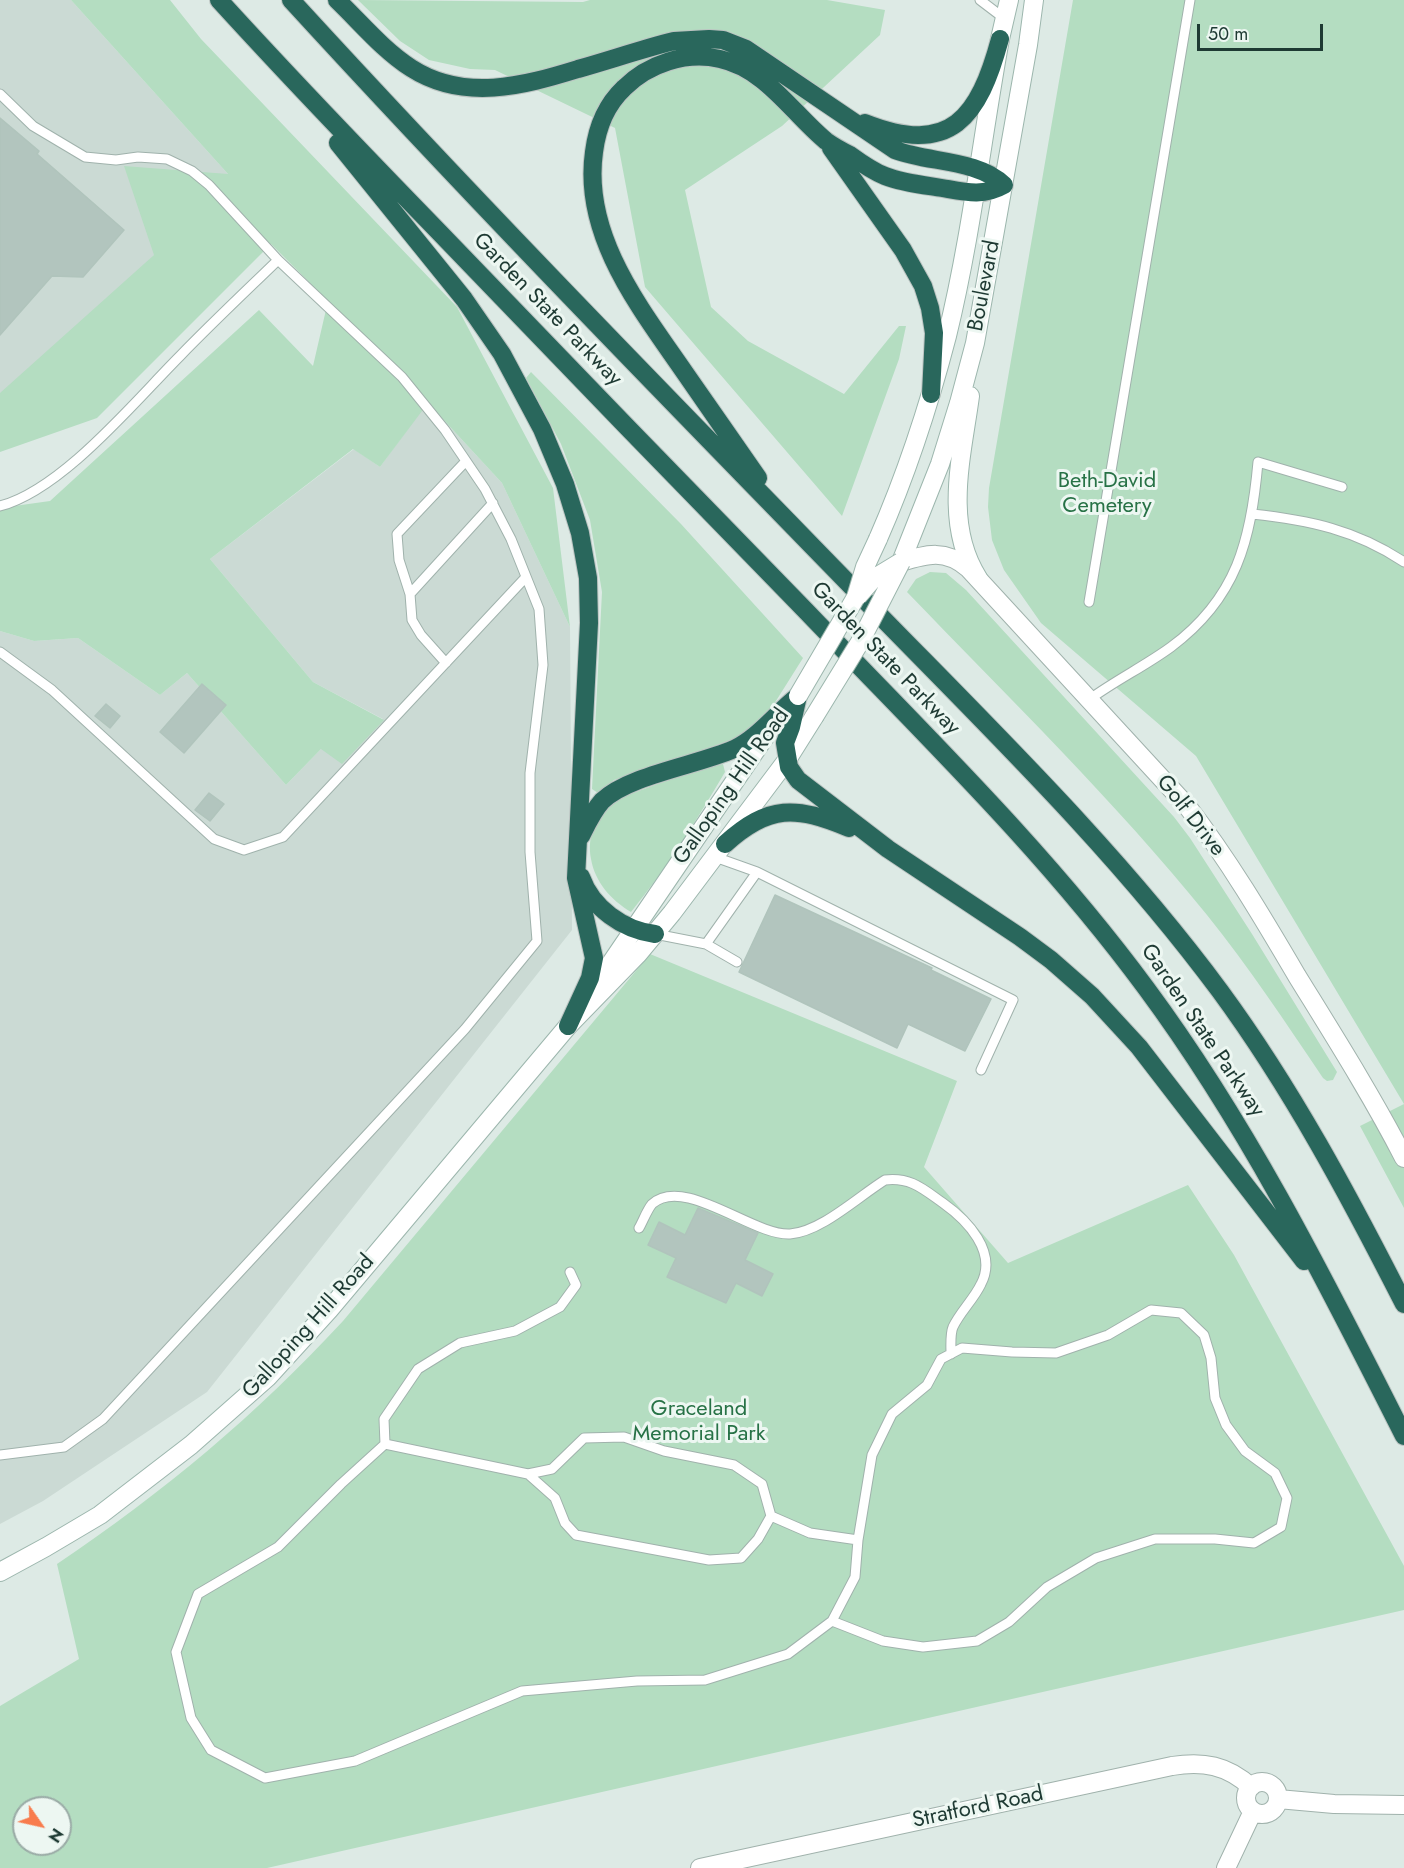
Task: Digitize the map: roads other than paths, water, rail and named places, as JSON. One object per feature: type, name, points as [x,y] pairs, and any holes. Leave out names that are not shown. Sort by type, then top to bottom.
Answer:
[{"type":"highway","name":"Garden State Parkway","points":[[219,0],[391,183],[959,770],[1082,907],[1146,988],[1223,1101],[1276,1189],[1404,1436]]},
{"type":"highway","name":"Garden State Parkway","points":[[291,0],[504,229],[1112,858],[1180,939],[1242,1023],[1293,1100],[1351,1200],[1404,1304]]},
{"type":"highway","points":[[338,0],[402,62],[433,79],[456,86],[488,89],[517,86],[662,44],[687,39],[710,39],[735,44],[752,52],[895,150],[918,158],[985,171],[1004,185],[991,191],[974,194],[885,176],[827,141]]},
{"type":"highway","points":[[248,32],[478,318],[524,393],[565,484],[584,548],[588,593],[588,638],[576,855],[578,892],[594,958],[590,978],[568,1026]]},
{"type":"highway","points":[[826,103],[862,122],[890,132],[910,136],[932,135],[959,121],[975,105],[988,79],[1000,39]]},
{"type":"highway","points":[[800,534],[663,341],[619,270],[600,225],[593,187],[592,163],[599,127],[609,106],[634,78],[655,66],[689,57],[719,58],[748,70],[770,86],[827,141],[903,250],[923,286],[930,308],[934,333],[931,394]]},
{"type":"highway","points":[[655,934],[633,930],[616,920],[592,898],[582,881],[576,855],[596,808],[610,794],[628,784],[735,748],[755,735],[778,711],[798,696]]},
{"type":"highway","points":[[798,696],[785,743],[787,760],[793,774],[804,786],[888,849],[1035,948],[1104,1008],[1139,1047],[1285,1236],[1356,1341]]},
{"type":"highway","points":[[720,851],[737,833],[759,818],[780,812],[800,812],[833,822],[888,849]]},
{"type":"main road","name":"Boulevard","points":[[878,539],[912,453],[931,394],[954,304],[1000,39],[1009,0]]},
{"type":"main road","name":"Boulevard","points":[[901,562],[950,433],[982,310],[1034,0]]},
{"type":"main road","points":[[978,578],[968,561],[962,543],[957,496],[982,310]]},
{"type":"main road","name":"Galloping Hill Road","points":[[568,1026],[771,726],[798,696],[856,597],[865,567],[878,539]]},
{"type":"main road","name":"Golf Drive","points":[[856,597],[873,579],[901,562],[927,555],[945,555],[960,561],[978,578],[1167,784],[1204,829],[1317,1006],[1404,1158]]},
{"type":"main road","name":"Galloping Hill Road","points":[[0,1572],[100,1515],[191,1445],[268,1377],[336,1302],[568,1026],[655,934],[720,851],[787,760],[814,717],[860,642],[901,562]]},
{"type":"main road","name":"Stratford Road","points":[[700,1868],[1172,1766],[1197,1764],[1219,1766],[1236,1775],[1251,1787]]},
{"type":"main road","points":[[1260,1782],[1270,1784],[1278,1799],[1274,1809],[1258,1814],[1253,1811],[1246,1800],[1251,1787],[1260,1782]]},
{"type":"main road","points":[[1278,1799],[1342,1805],[1404,1806]]},
{"type":"main road","points":[[1226,1868],[1253,1811]]},
{"type":"lane","points":[[980,0],[1005,19]]},
{"type":"lane","points":[[1089,602],[1190,0]]},
{"type":"lane","points":[[0,94],[33,126],[85,157],[116,160],[138,157],[167,159],[192,171],[209,185],[278,260],[402,377],[445,430],[466,461],[493,503],[511,539],[539,609],[543,665],[530,773],[530,852],[537,941],[465,1029],[103,1419],[64,1447],[0,1455]]},
{"type":"lane","points":[[0,506],[37,489],[67,468],[278,260]]},
{"type":"lane","points":[[446,663],[412,620],[410,594],[399,560],[398,534],[466,461]]},
{"type":"lane","points":[[1090,699],[1171,647],[1204,618],[1232,578],[1245,548],[1252,514],[1258,462],[1342,487]]},
{"type":"lane","points":[[410,594],[493,503]]},
{"type":"lane","points":[[1252,514],[1337,528],[1377,546],[1404,562]]},
{"type":"lane","points":[[0,652],[52,690],[214,839],[244,850],[283,837],[526,577]]},
{"type":"lane","points":[[720,851],[757,872],[1013,1000],[981,1070]]},
{"type":"lane","points":[[706,944],[757,872]]},
{"type":"lane","points":[[655,934],[706,944],[737,962]]},
{"type":"lane","points":[[639,1228],[652,1204],[667,1197],[685,1196],[762,1227],[789,1234],[808,1231],[885,1180],[908,1180],[946,1205],[971,1226],[982,1247],[985,1269],[982,1283],[952,1329],[951,1354]]},
{"type":"lane","points":[[385,1444],[384,1419],[418,1369],[460,1343],[515,1331],[560,1307],[576,1285],[570,1272]]},
{"type":"lane","points":[[385,1444],[278,1547],[198,1594],[176,1652],[191,1718],[211,1750],[265,1778],[355,1761],[522,1691],[637,1681],[705,1680],[788,1654],[832,1621],[855,1577],[858,1540],[872,1455],[892,1414],[927,1385],[941,1359],[962,1348],[1056,1353],[1108,1335],[1151,1310],[1181,1313],[1204,1335],[1211,1358],[1215,1398],[1226,1425],[1245,1451],[1275,1473],[1287,1498],[1281,1527],[1254,1543],[1215,1539],[1155,1539],[1095,1558],[1047,1587],[1009,1622],[977,1641],[923,1647],[883,1641],[832,1621]]},
{"type":"lane","points":[[385,1444],[528,1474],[552,1469],[584,1438],[624,1437],[664,1451],[734,1465],[762,1484],[771,1516],[758,1539],[741,1558],[709,1560],[576,1535],[565,1523],[555,1498],[528,1474]]},
{"type":"lane","points":[[771,1516],[810,1533],[858,1540]]},
{"type":"park label","name":"Beth-David Cemetery","points":[[1107,494]]},
{"type":"park label","name":"Graceland Memorial Park","points":[[699,1422]]}]
